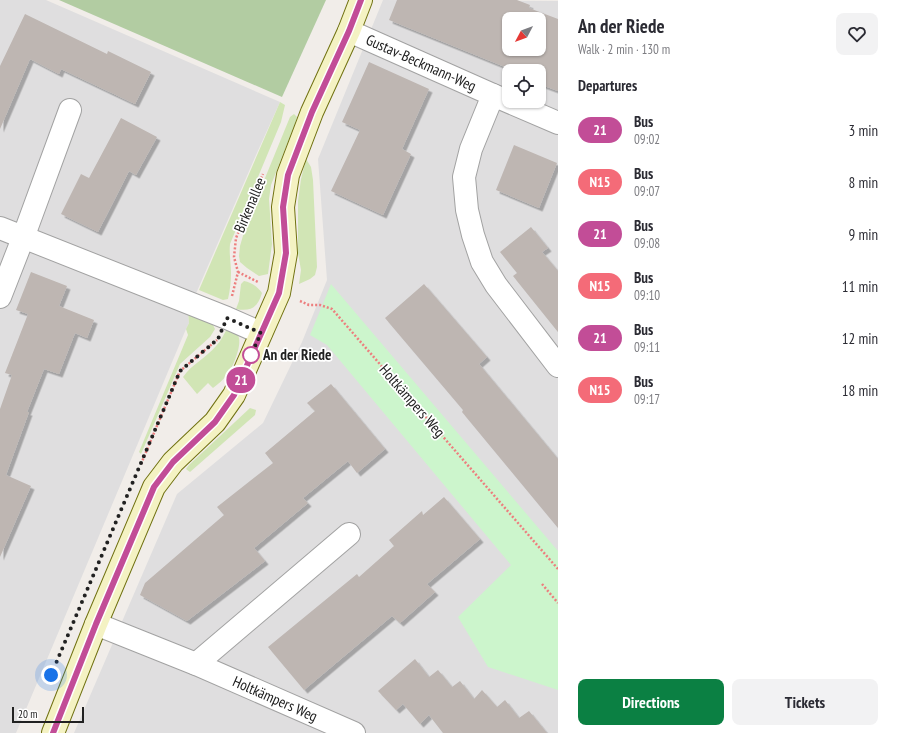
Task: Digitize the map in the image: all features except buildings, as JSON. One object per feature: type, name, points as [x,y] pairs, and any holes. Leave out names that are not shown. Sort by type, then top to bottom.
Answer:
[{"type":"street","name":"Birkenallee","points":[[53,733],[96,624],[154,487],[173,462],[215,422],[234,395],[279,293],[286,253],[283,207],[288,175],[312,112],[362,0]]},
{"type":"street","name":"Gustav-Beckmann-Weg","points":[[349,31],[558,123]]},
{"type":"street","name":"Gustav-Beckmann-Weg","points":[[493,95],[471,149],[464,177],[467,210],[482,262],[496,285],[558,366]]},
{"type":"street","points":[[0,297],[70,110]]},
{"type":"street","points":[[0,228],[227,318],[261,333]]},
{"type":"street","points":[[196,664],[349,534]]},
{"type":"street","name":"Holtkämpers Weg","points":[[96,624],[196,664],[354,733]]},
{"type":"path","name":"Birkenallee","points":[[140,465],[180,371],[218,339],[227,318],[238,272],[234,257],[236,238],[264,173]]},
{"type":"path","name":"Holtkämpers Weg","points":[[238,272],[279,293],[309,305],[320,305],[332,310],[558,569]]},
{"type":"path","points":[[542,584],[558,603]]},
{"type":"shaded area","points":[[0,0],[46,0],[280,102],[188,312],[189,323],[16,733],[0,733]]},
{"type":"shaded area","points":[[383,0],[558,1],[558,733],[74,733],[177,494],[263,423],[302,342],[327,280],[318,159]]},
{"type":"green space","points":[[59,0],[326,0],[282,97]]},
{"type":"green space","points":[[280,102],[285,105],[281,122],[230,244],[230,286],[228,299],[223,300],[199,290]]},
{"type":"green space","points":[[294,114],[297,117],[295,124],[271,185],[269,199],[272,244],[268,274],[259,276],[240,262],[240,246],[247,222],[290,117]]},
{"type":"green space","points":[[306,159],[311,167],[313,180],[317,267],[315,275],[299,284],[301,270],[298,253],[298,201]]},
{"type":"green space","points":[[244,281],[254,285],[262,293],[256,305],[250,309],[241,310],[236,309],[239,301],[241,284]]},
{"type":"green space","points":[[331,284],[558,551],[558,690],[488,667],[458,617],[511,565],[327,345],[310,335]]},
{"type":"green space","points":[[188,312],[212,323],[215,329],[210,337],[180,364],[141,454],[139,452],[188,335],[186,329],[189,323]]},
{"type":"green space","points":[[228,327],[236,333],[239,338],[238,352],[232,367],[227,375],[213,388],[208,383],[197,394],[183,377],[218,344]]},
{"type":"green space","points":[[250,408],[256,410],[255,415],[190,472],[186,469],[189,465]]},
{"type":"bus line","name":"21","points":[[53,733],[96,624],[154,487],[173,462],[215,422],[234,395],[279,293],[286,253],[283,207],[288,175],[312,112],[349,31],[361,0]]},
{"type":"place","name":"An der Riede","points":[[251,355]]},
{"type":"route","points":[[51,675],[180,371],[218,339],[227,318],[261,333],[251,355]]}]
